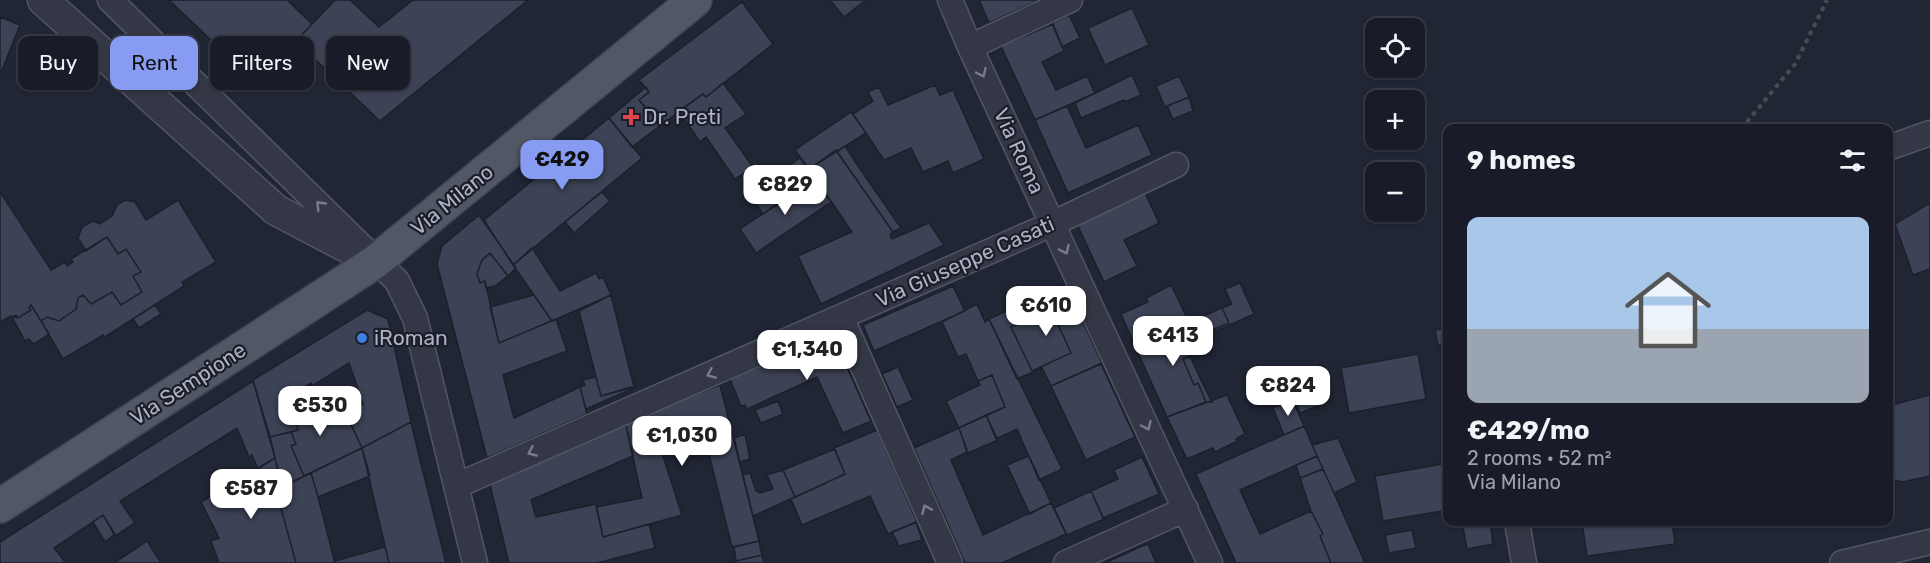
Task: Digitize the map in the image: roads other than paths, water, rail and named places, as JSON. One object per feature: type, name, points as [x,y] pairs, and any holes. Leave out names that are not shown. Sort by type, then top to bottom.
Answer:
[{"type":"main road","name":"Via Milano","points":[[375,262],[691,1]]},
{"type":"main road","name":"Via Sempione","points":[[0,506],[375,262]]},
{"type":"street","points":[[43,0],[276,210],[375,262]]},
{"type":"street","points":[[110,0],[304,188],[396,281],[415,318],[475,563]]},
{"type":"street","name":"Via Roma","points":[[951,0],[969,47],[1210,563]]},
{"type":"street","points":[[969,47],[1070,0]]},
{"type":"street","points":[[1893,146],[1930,133]]},
{"type":"street","name":"Via Giuseppe Casati","points":[[456,486],[1052,224],[1176,165]]},
{"type":"street","points":[[841,316],[950,563]]},
{"type":"street","points":[[1066,563],[1186,509]]},
{"type":"street","points":[[1518,526],[1524,563]]},
{"type":"street","points":[[1842,563],[1930,542]]},
{"type":"place","name":"Dr. Preti","points":[[631,117]]},
{"type":"place","name":"iRoman","points":[[362,338]]}]
